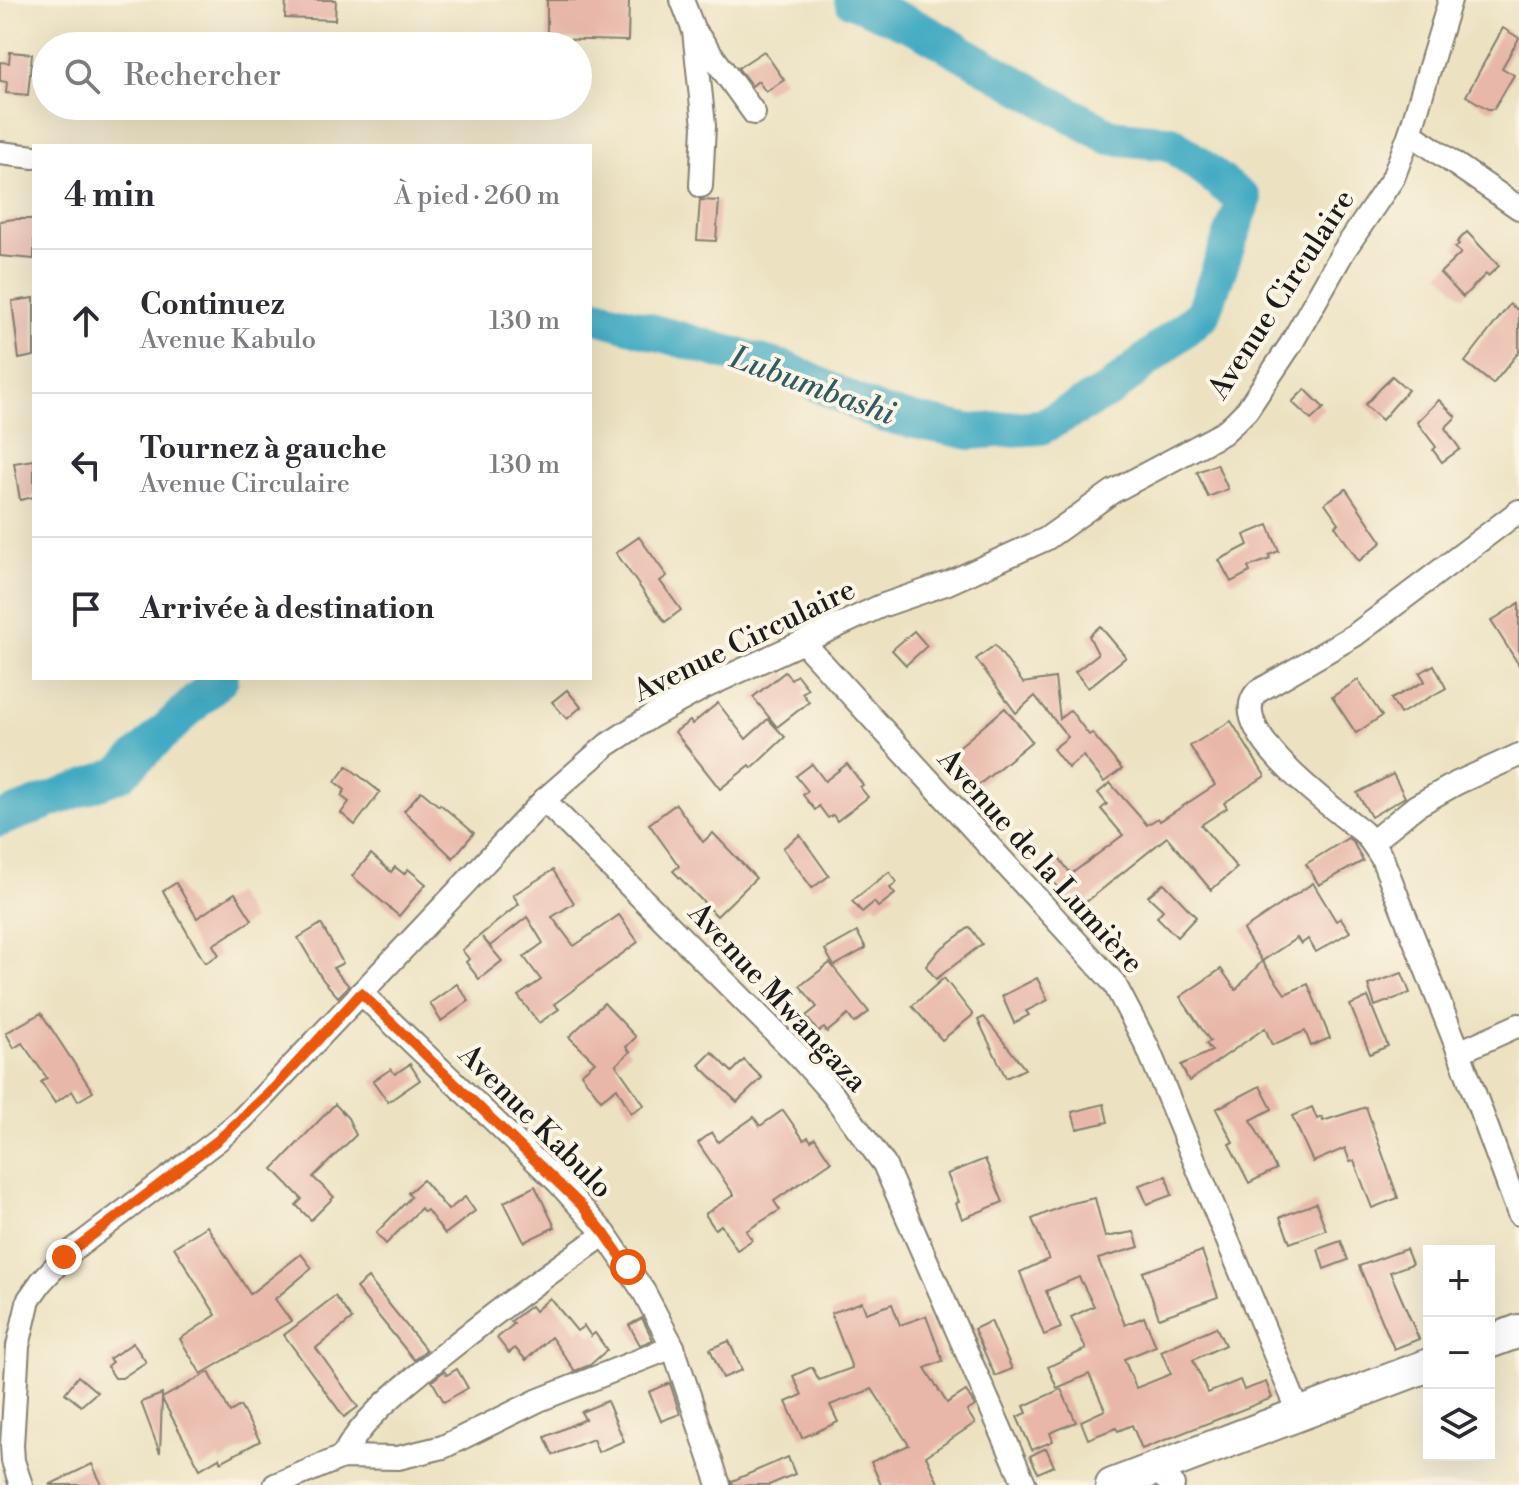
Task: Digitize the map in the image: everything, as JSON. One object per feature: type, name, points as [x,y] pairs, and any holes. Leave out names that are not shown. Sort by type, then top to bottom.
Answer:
[{"type":"street","points":[[682,0],[694,31],[754,113]]},
{"type":"street","name":"Avenue Circulaire","points":[[21,1485],[13,1461],[12,1445],[18,1346],[29,1299],[41,1282],[64,1257],[241,1120],[544,800],[607,745],[652,716],[703,688],[881,606],[948,583],[1046,539],[1112,492],[1223,433],[1247,410],[1291,344],[1343,252],[1393,178],[1410,133],[1450,0]]},
{"type":"street","points":[[694,31],[704,126],[701,186]]},
{"type":"street","points":[[1410,133],[1519,208]]},
{"type":"street","points":[[0,153],[32,157]]},
{"type":"street","points":[[1519,512],[1355,635],[1266,686],[1251,699],[1251,717],[1287,768],[1372,842],[1382,858],[1519,1214]]},
{"type":"street","name":"Avenue de la Lumière","points":[[803,642],[1114,983],[1147,1046],[1300,1415]]},
{"type":"street","points":[[1372,842],[1416,806],[1457,783],[1519,755]]},
{"type":"street","name":"Avenue Mwangaza","points":[[544,800],[796,1053],[856,1124],[884,1164],[1025,1485]]},
{"type":"street","name":"Avenue Kabulo","points":[[361,993],[558,1182],[605,1234],[644,1292],[673,1347],[719,1485]]},
{"type":"street","points":[[1459,1052],[1519,1025]]},
{"type":"street","points":[[342,1457],[352,1439],[384,1403],[501,1307],[605,1234]]},
{"type":"street","points":[[1495,1340],[1519,1331]]},
{"type":"street","points":[[275,1485],[342,1457],[398,1458],[443,1447],[539,1400],[673,1347]]},
{"type":"street","points":[[1112,1485],[1163,1477],[1300,1415],[1423,1367]]},
{"type":"building","points":[[286,0],[336,0],[335,20],[285,18]]},
{"type":"building","points":[[547,0],[629,0],[628,41],[592,40],[592,32],[547,32]]},
{"type":"building","points":[[1503,28],[1519,38],[1502,68],[1514,75],[1494,109],[1488,109],[1466,96]]},
{"type":"building","points":[[764,51],[784,80],[766,92],[758,81],[752,86],[738,68]]},
{"type":"building","points":[[10,52],[32,54],[28,95],[6,93],[7,82],[0,81],[0,62],[9,63]]},
{"type":"building","points":[[700,200],[719,201],[716,241],[697,240]]},
{"type":"building","points":[[32,219],[32,259],[0,256],[0,221]]},
{"type":"building","points":[[1467,232],[1499,266],[1488,276],[1486,274],[1463,297],[1440,273],[1461,253],[1455,248]]},
{"type":"building","points":[[32,298],[32,356],[19,359],[12,301]]},
{"type":"building","points":[[1510,304],[1519,311],[1519,352],[1493,384],[1465,362]]},
{"type":"building","points":[[1392,376],[1408,390],[1382,420],[1365,405]]},
{"type":"building","points":[[1305,389],[1324,408],[1311,420],[1292,402]]},
{"type":"building","points":[[1439,400],[1456,417],[1445,428],[1460,449],[1442,462],[1433,450],[1436,447],[1417,422]]},
{"type":"building","points":[[32,460],[32,497],[20,500],[14,463]]},
{"type":"building","points":[[1217,464],[1228,489],[1208,497],[1197,472]]},
{"type":"building","points":[[1346,489],[1382,542],[1359,561],[1335,526],[1339,523],[1325,503]]},
{"type":"building","points":[[1268,525],[1279,551],[1269,555],[1270,559],[1248,567],[1250,572],[1231,582],[1219,560],[1248,545],[1244,535]]},
{"type":"building","points":[[639,537],[667,576],[660,581],[681,610],[665,622],[616,553]]},
{"type":"building","points":[[1519,603],[1519,665],[1491,621]]},
{"type":"building","points":[[1100,626],[1126,657],[1088,688],[1075,672],[1098,654],[1089,636]]},
{"type":"building","points":[[914,631],[927,646],[906,665],[892,650]]},
{"type":"building","points":[[995,645],[1023,683],[1055,678],[1060,719],[1070,710],[1122,769],[1104,782],[1083,756],[1068,768],[1053,749],[1068,737],[1035,696],[1016,713],[976,659]]},
{"type":"building","points":[[1434,665],[1446,688],[1400,714],[1391,699],[1425,681],[1420,673]]},
{"type":"building","points":[[785,672],[791,679],[797,675],[808,689],[802,693],[809,702],[777,727],[753,697]]},
{"type":"building","points":[[1358,680],[1382,716],[1356,733],[1332,697]]},
{"type":"building","points":[[567,690],[581,707],[567,719],[552,702]]},
{"type":"building","points":[[718,703],[746,739],[768,719],[785,737],[752,768],[750,765],[720,789],[675,732],[690,721],[692,724]]},
{"type":"building","points":[[1005,708],[1032,741],[975,788],[948,756]]},
{"type":"building","points":[[1231,721],[1265,776],[1224,803],[1227,808],[1201,825],[1237,868],[1211,890],[1167,837],[1075,911],[1042,867],[1057,855],[1071,874],[1123,835],[1101,809],[1107,804],[1098,793],[1110,783],[1147,825],[1158,818],[1160,821],[1215,785],[1190,746]]},
{"type":"building","points":[[812,764],[825,781],[847,764],[868,797],[837,821],[833,815],[828,818],[819,806],[815,810],[803,795],[808,791],[796,776]]},
{"type":"building","points":[[347,766],[380,792],[355,825],[341,813],[349,802],[341,796],[345,790],[335,782]]},
{"type":"building","points":[[1393,774],[1405,797],[1371,817],[1357,793]]},
{"type":"building","points":[[421,791],[474,833],[453,858],[404,811]]},
{"type":"building","points":[[676,804],[703,842],[713,833],[756,878],[717,916],[673,871],[679,866],[649,824]]},
{"type":"building","points":[[800,835],[829,876],[812,888],[783,848]]},
{"type":"building","points":[[1348,838],[1363,861],[1319,885],[1306,864]]},
{"type":"building","points":[[371,854],[391,872],[395,867],[404,874],[408,869],[426,884],[399,916],[352,876]]},
{"type":"building","points":[[553,870],[574,903],[552,917],[574,946],[619,915],[638,942],[554,1004],[559,1009],[539,1023],[518,996],[541,980],[524,957],[543,943],[527,917],[490,946],[482,937],[502,961],[479,979],[466,962],[469,959],[462,950],[519,904],[513,895]]},
{"type":"building","points":[[889,872],[897,882],[890,888],[895,894],[878,907],[874,902],[862,912],[852,901]]},
{"type":"building","points":[[176,883],[197,918],[235,893],[252,920],[213,945],[219,955],[205,963],[163,891]]},
{"type":"building","points":[[1164,883],[1196,917],[1177,937],[1157,917],[1163,910],[1148,896]]},
{"type":"building","points":[[1313,883],[1336,921],[1341,918],[1350,932],[1316,952],[1308,939],[1301,944],[1297,938],[1262,961],[1243,930]]},
{"type":"building","points":[[321,924],[343,963],[333,968],[349,986],[338,997],[323,980],[298,938]]},
{"type":"building","points":[[970,927],[982,944],[936,979],[926,966],[939,950]]},
{"type":"building","points":[[857,932],[866,948],[834,966],[825,950]]},
{"type":"building","points":[[1262,961],[1285,994],[1308,984],[1330,1038],[1311,1046],[1305,1031],[1272,1045],[1265,1028],[1189,1081],[1181,1065],[1212,1051],[1206,1044],[1210,1041],[1180,997],[1221,969],[1236,990]]},
{"type":"building","points":[[830,963],[869,1012],[854,1023],[848,1015],[827,1032],[824,1028],[818,1032],[806,1016],[817,1007],[800,986]]},
{"type":"building","points":[[1402,973],[1410,993],[1375,1006],[1368,985]]},
{"type":"building","points":[[944,978],[973,1015],[942,1040],[912,1006]]},
{"type":"building","points":[[1037,978],[1048,1000],[1026,1011],[1029,1015],[1014,1023],[1002,996]]},
{"type":"building","points":[[457,984],[469,1001],[441,1021],[430,1003]]},
{"type":"building","points":[[1368,997],[1388,1046],[1370,1054],[1350,1005]]},
{"type":"building","points":[[604,1003],[636,1037],[626,1047],[630,1052],[616,1065],[644,1105],[631,1113],[617,1088],[601,1100],[581,1074],[595,1062],[569,1037]]},
{"type":"building","points":[[41,1013],[93,1092],[78,1101],[72,1091],[55,1103],[41,1082],[47,1078],[22,1043],[14,1048],[6,1033]]},
{"type":"building","points":[[984,1017],[1025,1069],[1006,1078],[978,1020]]},
{"type":"building","points":[[712,1052],[732,1072],[744,1060],[762,1078],[737,1102],[699,1065]]},
{"type":"building","points":[[410,1064],[420,1080],[388,1102],[373,1081],[391,1069],[395,1074]]},
{"type":"building","points":[[1260,1086],[1272,1109],[1251,1120],[1276,1169],[1249,1183],[1216,1109]]},
{"type":"building","points":[[335,1104],[348,1118],[356,1135],[313,1177],[334,1197],[311,1220],[296,1205],[302,1199],[273,1169]]},
{"type":"building","points":[[1104,1104],[1108,1122],[1077,1129],[1072,1112]]},
{"type":"building","points":[[1312,1107],[1317,1119],[1322,1117],[1323,1121],[1366,1107],[1398,1198],[1372,1208],[1354,1161],[1350,1162],[1345,1148],[1313,1162],[1292,1116]]},
{"type":"building","points":[[783,1110],[804,1140],[815,1138],[831,1162],[774,1201],[780,1210],[746,1231],[752,1240],[737,1250],[721,1225],[715,1229],[705,1214],[734,1195],[698,1143],[712,1132],[718,1142],[754,1117],[760,1126]]},
{"type":"building","points":[[985,1159],[1003,1202],[962,1219],[956,1203],[959,1202],[947,1174]]},
{"type":"building","points":[[1166,1176],[1172,1195],[1147,1204],[1139,1185]]},
{"type":"building","points":[[423,1180],[448,1210],[465,1197],[475,1211],[445,1234],[427,1210],[424,1212],[421,1208],[386,1244],[376,1233],[411,1197],[408,1193]]},
{"type":"building","points":[[535,1186],[555,1227],[524,1242],[504,1202]]},
{"type":"building","points":[[1095,1198],[1105,1237],[1134,1232],[1139,1247],[1098,1259],[1125,1325],[1144,1317],[1156,1346],[1124,1359],[1136,1388],[1171,1374],[1161,1351],[1216,1327],[1225,1345],[1193,1360],[1208,1393],[1240,1380],[1244,1390],[1266,1382],[1272,1398],[1142,1449],[1132,1425],[1088,1439],[1081,1421],[1105,1410],[1089,1374],[1057,1388],[1048,1367],[1086,1349],[1071,1317],[1094,1306],[1079,1277],[1046,1291],[1061,1328],[1044,1335],[1020,1272],[1049,1259],[1032,1219],[1068,1204]]},
{"type":"building","points":[[1316,1203],[1326,1230],[1290,1243],[1280,1217]]},
{"type":"building","points":[[207,1226],[250,1294],[301,1254],[312,1268],[275,1299],[291,1321],[201,1374],[180,1339],[216,1315],[174,1247]]},
{"type":"building","points":[[1341,1241],[1348,1260],[1324,1269],[1318,1249]]},
{"type":"building","points":[[1406,1249],[1412,1264],[1390,1272],[1419,1339],[1394,1349],[1359,1266]]},
{"type":"building","points":[[1202,1251],[1218,1297],[1159,1318],[1143,1272]]},
{"type":"building","points":[[368,1278],[426,1350],[414,1360],[356,1288]]},
{"type":"building","points":[[335,1296],[352,1319],[316,1348],[358,1407],[344,1417],[284,1335]]},
{"type":"building","points":[[550,1298],[577,1331],[584,1326],[591,1336],[595,1333],[607,1350],[590,1365],[575,1371],[551,1337],[526,1360],[515,1348],[509,1353],[497,1338],[514,1324],[511,1321],[531,1306],[535,1311]]},
{"type":"building","points":[[862,1302],[866,1313],[892,1304],[900,1325],[926,1316],[943,1361],[925,1368],[947,1403],[966,1391],[975,1406],[967,1411],[975,1423],[926,1456],[939,1485],[881,1485],[871,1462],[909,1445],[872,1389],[830,1405],[838,1422],[802,1438],[786,1402],[802,1395],[793,1376],[812,1367],[819,1380],[852,1368],[831,1313]]},
{"type":"building","points":[[642,1318],[653,1340],[640,1345],[629,1325]]},
{"type":"building","points":[[991,1321],[1012,1369],[995,1376],[974,1329]]},
{"type":"building","points":[[729,1341],[742,1370],[723,1378],[710,1349]]},
{"type":"building","points":[[133,1343],[146,1362],[122,1378],[115,1378],[107,1366],[112,1362],[109,1359]]},
{"type":"building","points":[[457,1369],[468,1388],[444,1402],[432,1381],[444,1371],[447,1375]]},
{"type":"building","points":[[209,1372],[230,1412],[240,1406],[260,1441],[221,1462],[219,1458],[200,1469],[162,1399],[160,1453],[141,1402],[162,1394],[162,1398]]},
{"type":"building","points":[[78,1376],[97,1392],[81,1406],[65,1393]]},
{"type":"building","points":[[670,1383],[680,1414],[661,1421],[649,1392]]},
{"type":"building","points":[[1061,1389],[1076,1422],[1050,1433],[1053,1441],[1032,1450],[1017,1417],[1027,1413],[1024,1406]]},
{"type":"building","points":[[607,1401],[624,1441],[598,1452],[593,1439],[553,1455],[545,1437],[585,1419],[581,1412]]},
{"type":"building","points":[[1046,1448],[1054,1466],[1038,1473],[1030,1456]]},
{"type":"building","points":[[788,1457],[795,1474],[769,1485],[733,1485],[732,1481]]},
{"type":"building","points":[[92,1464],[102,1485],[49,1485]]},
{"type":"waterway","name":"Lubumbashi","points":[[592,315],[788,370],[881,414],[971,432],[1041,427],[1110,390],[1203,314],[1244,200],[1171,143],[1110,137],[920,29],[852,0]]},
{"type":"waterway","name":"Lubumbashi","points":[[0,819],[120,774],[219,680]]},
{"type":"route","points":[[64,1257],[241,1120],[361,993],[581,1205],[628,1267]]}]
